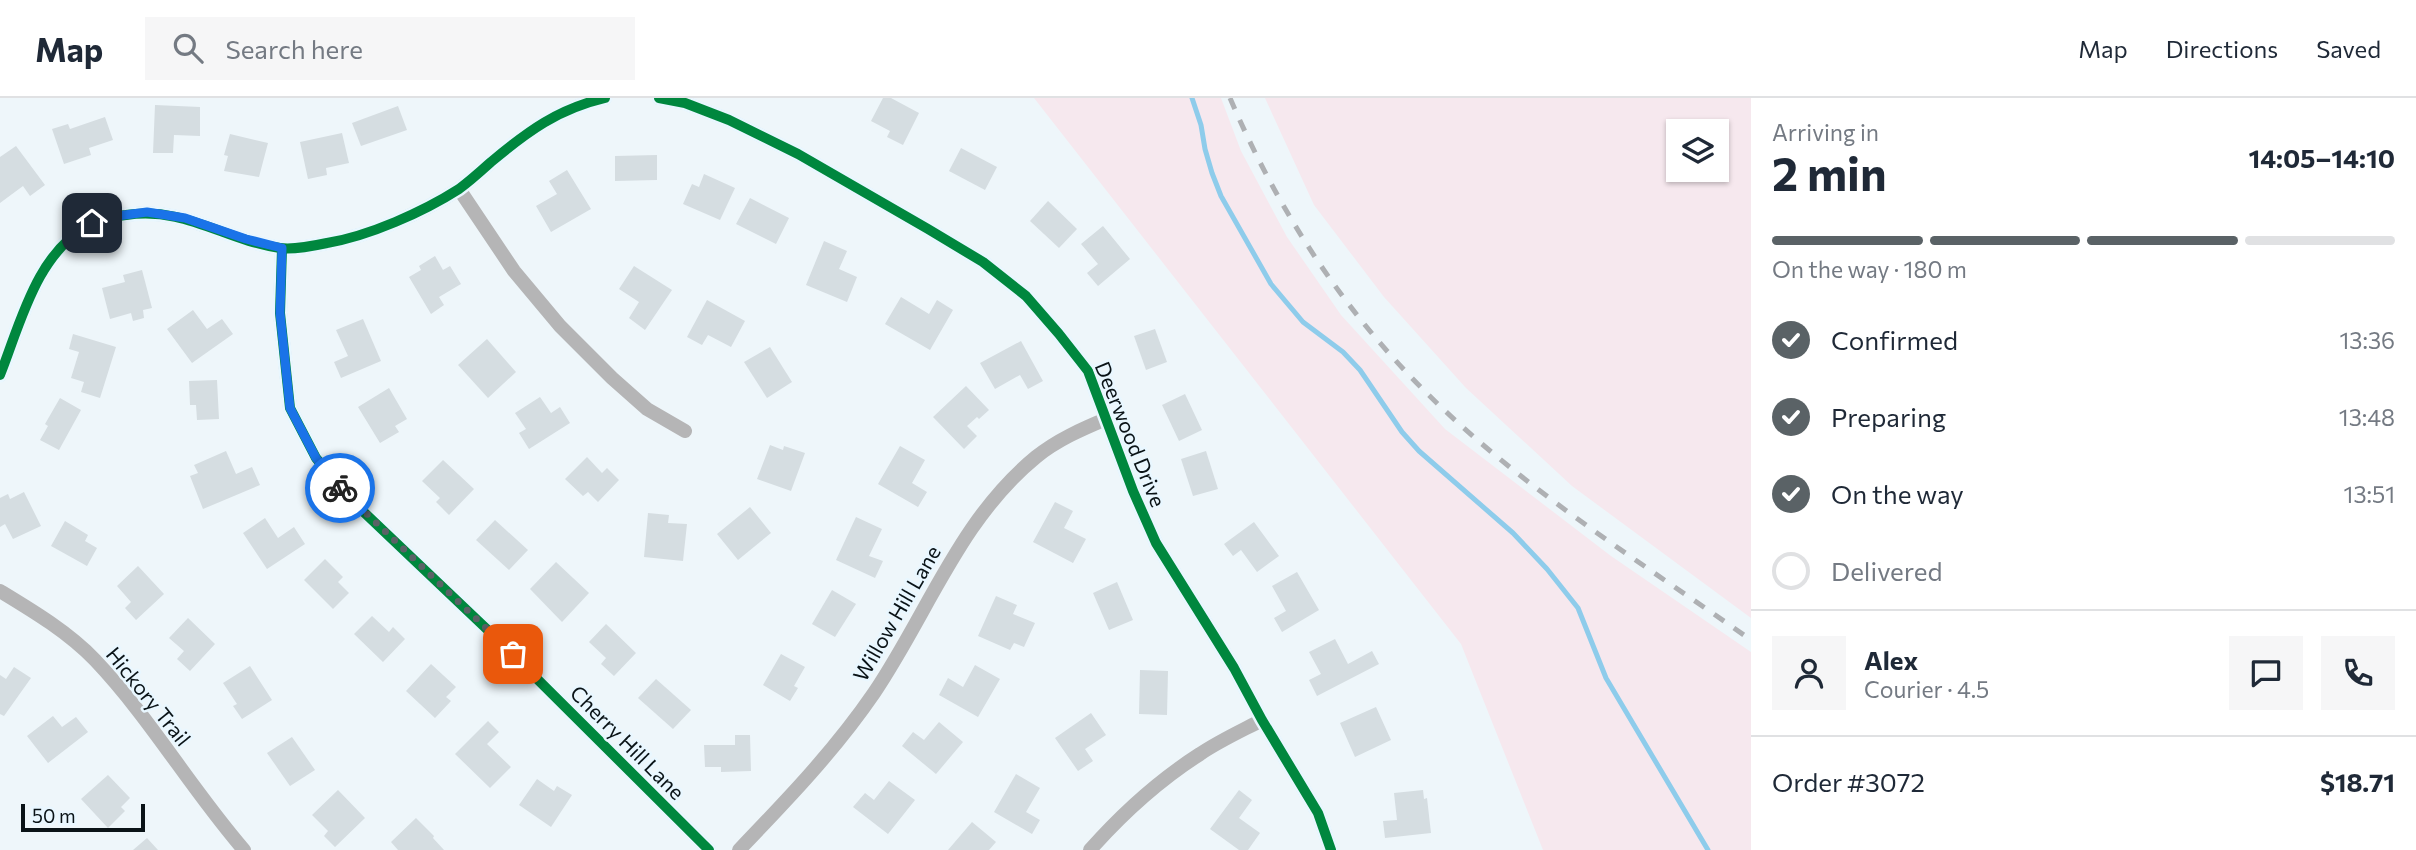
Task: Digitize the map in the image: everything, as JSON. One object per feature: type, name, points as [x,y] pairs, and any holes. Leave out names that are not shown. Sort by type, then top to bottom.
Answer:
[{"type":"street","points":[[0,375],[43,270],[58,249],[92,223],[147,212],[185,218],[282,248],[328,243],[365,234],[459,189],[537,126],[579,104],[606,98]]},
{"type":"street","name":"Deerwood Drive","points":[[659,98],[685,103],[741,125],[798,155],[984,262],[1026,296],[1088,371],[1133,491],[1156,543],[1234,668],[1318,813],[1331,850]]},
{"type":"street","points":[[459,189],[514,271],[560,326],[612,379],[647,409],[685,432]]},
{"type":"street","name":"Cherry Hill Lane","points":[[282,248],[280,313],[290,408],[316,458],[350,499],[493,635],[709,850]]},
{"type":"street","name":"Willow Hill Lane","points":[[739,850],[805,783],[874,692],[955,553],[996,494],[1037,455],[1075,432],[1106,419]]},
{"type":"street","name":"Hickory Trail","points":[[0,591],[58,628],[94,659],[131,702],[200,796],[244,850]]},
{"type":"street","points":[[1090,850],[1162,782],[1201,753],[1262,720]]},
{"type":"shaded area","points":[[1034,98],[1221,98],[1241,151],[1287,237],[1341,315],[1445,429],[1611,556],[1751,652],[1751,850],[1543,850],[1461,644]]},
{"type":"shaded area","points":[[1265,98],[1751,98],[1751,618],[1572,486],[1466,388],[1384,297],[1314,205]]},
{"type":"building","points":[[883,98],[891,98],[919,113],[903,145],[887,137],[890,131],[871,121]]},
{"type":"building","points":[[155,105],[200,107],[200,136],[174,135],[173,153],[153,153]]},
{"type":"building","points":[[398,106],[407,130],[361,146],[352,123]]},
{"type":"building","points":[[105,117],[113,140],[89,148],[91,155],[64,164],[52,129],[68,124],[70,129]]},
{"type":"building","points":[[342,133],[349,163],[326,168],[327,175],[308,179],[300,142]]},
{"type":"building","points":[[230,134],[268,143],[259,177],[224,171],[228,156],[224,155]]},
{"type":"building","points":[[16,146],[45,185],[30,196],[23,186],[0,203],[0,157]]},
{"type":"building","points":[[961,148],[997,167],[985,190],[949,171]]},
{"type":"building","points":[[657,155],[657,180],[615,181],[615,156]]},
{"type":"building","points":[[567,170],[591,209],[551,232],[536,206],[557,194],[549,181]]},
{"type":"building","points":[[704,174],[735,188],[720,220],[683,204],[692,184],[699,187]]},
{"type":"building","points":[[750,198],[789,218],[776,244],[736,224]]},
{"type":"building","points":[[1048,201],[1077,229],[1059,248],[1030,221]]},
{"type":"building","points":[[1103,226],[1130,259],[1098,286],[1087,273],[1098,264],[1081,244]]},
{"type":"building","points":[[824,241],[847,251],[839,269],[857,277],[847,302],[806,285]]},
{"type":"building","points":[[435,256],[443,270],[450,266],[461,284],[439,297],[444,305],[431,314],[409,277],[421,270],[419,266]]},
{"type":"building","points":[[634,266],[672,290],[645,330],[629,318],[639,302],[619,289]]},
{"type":"building","points":[[142,270],[152,308],[143,310],[144,318],[133,321],[131,313],[110,319],[102,288],[125,282],[123,275]]},
{"type":"building","points":[[901,297],[929,314],[937,300],[953,310],[930,350],[885,324]]},
{"type":"building","points":[[707,300],[745,321],[731,347],[708,335],[702,345],[687,337]]},
{"type":"building","points":[[193,310],[207,329],[222,319],[233,334],[192,363],[167,329]]},
{"type":"building","points":[[363,319],[381,361],[341,378],[334,362],[348,356],[336,330]]},
{"type":"building","points":[[1155,329],[1167,362],[1146,370],[1134,336]]},
{"type":"building","points":[[73,334],[116,347],[100,398],[81,392],[84,382],[71,378],[79,352],[69,349]]},
{"type":"building","points":[[487,339],[516,372],[488,398],[458,365]]},
{"type":"building","points":[[1021,341],[1043,381],[1028,389],[1020,375],[995,389],[980,363]]},
{"type":"building","points":[[770,347],[792,382],[767,398],[744,362]]},
{"type":"building","points":[[217,380],[219,419],[197,420],[196,405],[190,405],[189,381]]},
{"type":"building","points":[[966,386],[989,410],[967,426],[977,436],[964,449],[933,417]]},
{"type":"building","points":[[389,388],[407,419],[395,426],[399,432],[380,443],[358,407]]},
{"type":"building","points":[[1185,394],[1202,430],[1179,441],[1162,405]]},
{"type":"building","points":[[540,397],[551,413],[560,407],[570,423],[529,449],[519,433],[526,429],[515,413]]},
{"type":"building","points":[[60,398],[81,410],[59,450],[40,440],[48,426],[45,424]]},
{"type":"building","points":[[770,445],[783,450],[784,446],[805,453],[791,491],[757,479]]},
{"type":"building","points":[[900,446],[925,460],[912,483],[927,492],[918,507],[878,484]]},
{"type":"building","points":[[226,451],[236,474],[252,467],[260,485],[203,509],[190,476],[198,473],[194,465]]},
{"type":"building","points":[[1206,451],[1218,489],[1193,496],[1181,459]]},
{"type":"building","points":[[587,457],[602,473],[607,468],[619,480],[598,502],[588,492],[583,496],[565,479]]},
{"type":"building","points":[[443,460],[474,489],[449,515],[436,502],[440,498],[422,481]]},
{"type":"building","points":[[24,492],[41,526],[13,539],[5,524],[0,527],[0,498],[8,494],[10,499]]},
{"type":"building","points":[[1055,502],[1073,511],[1064,528],[1086,539],[1073,563],[1033,542]]},
{"type":"building","points":[[750,507],[771,533],[738,560],[717,534]]},
{"type":"building","points":[[648,513],[669,515],[668,523],[687,524],[683,561],[644,557]]},
{"type":"building","points":[[856,517],[882,529],[869,556],[883,561],[875,578],[836,560]]},
{"type":"building","points":[[265,518],[278,538],[294,527],[305,544],[267,569],[243,533]]},
{"type":"building","points":[[495,520],[528,550],[509,570],[476,540]]},
{"type":"building","points":[[65,521],[88,535],[85,541],[97,548],[87,566],[51,546]]},
{"type":"building","points":[[1254,522],[1279,556],[1257,572],[1241,550],[1233,556],[1224,544]]},
{"type":"building","points":[[325,559],[343,577],[338,582],[349,593],[333,609],[304,580]]},
{"type":"building","points":[[556,562],[589,593],[562,622],[530,589]]},
{"type":"building","points":[[138,566],[164,594],[136,620],[125,608],[131,602],[117,586]]},
{"type":"building","points":[[1297,572],[1319,610],[1282,632],[1274,618],[1286,611],[1272,586]]},
{"type":"building","points":[[1117,582],[1133,620],[1109,630],[1093,593]]},
{"type":"building","points":[[832,590],[856,604],[835,637],[812,624]]},
{"type":"building","points":[[996,596],[1017,605],[1013,614],[1035,623],[1024,647],[1014,643],[1010,650],[978,636]]},
{"type":"building","points":[[372,616],[389,632],[393,627],[405,639],[383,662],[354,634]]},
{"type":"building","points":[[188,618],[215,644],[190,671],[177,659],[184,651],[169,638]]},
{"type":"building","points":[[606,624],[636,653],[614,676],[601,664],[606,658],[589,642]]},
{"type":"building","points":[[1335,639],[1348,664],[1372,651],[1379,664],[1317,696],[1309,680],[1321,674],[1309,652]]},
{"type":"building","points":[[781,654],[805,667],[794,686],[798,688],[790,701],[763,685]]},
{"type":"building","points":[[431,664],[456,687],[446,697],[451,701],[435,718],[406,691]]},
{"type":"building","points":[[975,665],[1000,679],[978,717],[939,695],[948,678],[963,687]]},
{"type":"building","points":[[250,666],[272,700],[242,719],[233,706],[237,704],[223,683]]},
{"type":"building","points":[[14,667],[31,678],[4,716],[0,714],[0,675],[6,679]]},
{"type":"building","points":[[1140,670],[1168,671],[1167,715],[1139,714]]},
{"type":"building","points":[[656,679],[691,710],[673,729],[638,698]]},
{"type":"building","points":[[1376,707],[1391,740],[1355,757],[1340,723]]},
{"type":"building","points":[[1091,713],[1106,735],[1085,749],[1093,761],[1078,771],[1055,738]]},
{"type":"building","points":[[53,716],[62,727],[76,717],[88,732],[48,763],[27,736]]},
{"type":"building","points":[[488,721],[499,732],[487,744],[511,767],[490,788],[455,754]]},
{"type":"building","points":[[939,722],[963,742],[936,774],[902,746],[913,732],[924,740]]},
{"type":"building","points":[[735,735],[750,735],[751,771],[721,772],[721,767],[705,767],[704,745],[735,745]]},
{"type":"building","points":[[292,737],[315,770],[290,786],[267,753]]},
{"type":"building","points":[[1016,774],[1040,788],[1026,812],[1040,820],[1032,834],[994,812]]},
{"type":"building","points":[[108,775],[130,798],[121,807],[125,811],[108,828],[81,799]]},
{"type":"building","points":[[537,779],[554,791],[557,786],[572,795],[551,827],[519,805]]},
{"type":"building","points":[[889,781],[915,800],[888,834],[853,807],[865,793],[874,800]]},
{"type":"building","points":[[338,790],[365,818],[335,847],[324,836],[328,831],[312,815]]},
{"type":"building","points":[[1239,790],[1252,800],[1239,818],[1260,833],[1248,850],[1239,850],[1210,829]]},
{"type":"building","points":[[1423,790],[1424,799],[1427,798],[1431,833],[1385,838],[1383,821],[1397,820],[1394,793]]},
{"type":"building","points":[[416,818],[444,850],[398,850],[391,842]]},
{"type":"building","points":[[972,822],[996,842],[989,850],[948,850]]},
{"type":"building","points":[[147,838],[158,850],[133,850]]},
{"type":"waterway","points":[[1192,98],[1212,173],[1221,196],[1271,284],[1303,322],[1343,352],[1360,370],[1402,432],[1419,451],[1513,533],[1547,569],[1578,608],[1606,678],[1708,850]]},
{"type":"railway","points":[[1230,98],[1266,174],[1308,246],[1356,314],[1411,377],[1449,415],[1531,484],[1751,640]]},
{"type":"cycle path","points":[[0,375],[23,312],[43,271],[71,237],[90,224],[126,215],[167,215],[280,248],[343,240],[378,229],[429,206],[459,189],[544,122],[573,108],[605,98]]},
{"type":"cycle path","points":[[659,98],[685,103],[729,120],[798,154],[983,262],[1026,296],[1088,371],[1133,491],[1156,543],[1234,668],[1318,813],[1331,850]]},
{"type":"cycle path","points":[[282,249],[280,313],[290,408],[316,458],[350,499],[493,635],[709,850]]},
{"type":"way so far","points":[[340,488],[513,654]]},
{"type":"route","points":[[92,223],[147,212],[185,218],[282,248],[280,313],[290,408],[316,458],[340,488]]}]
